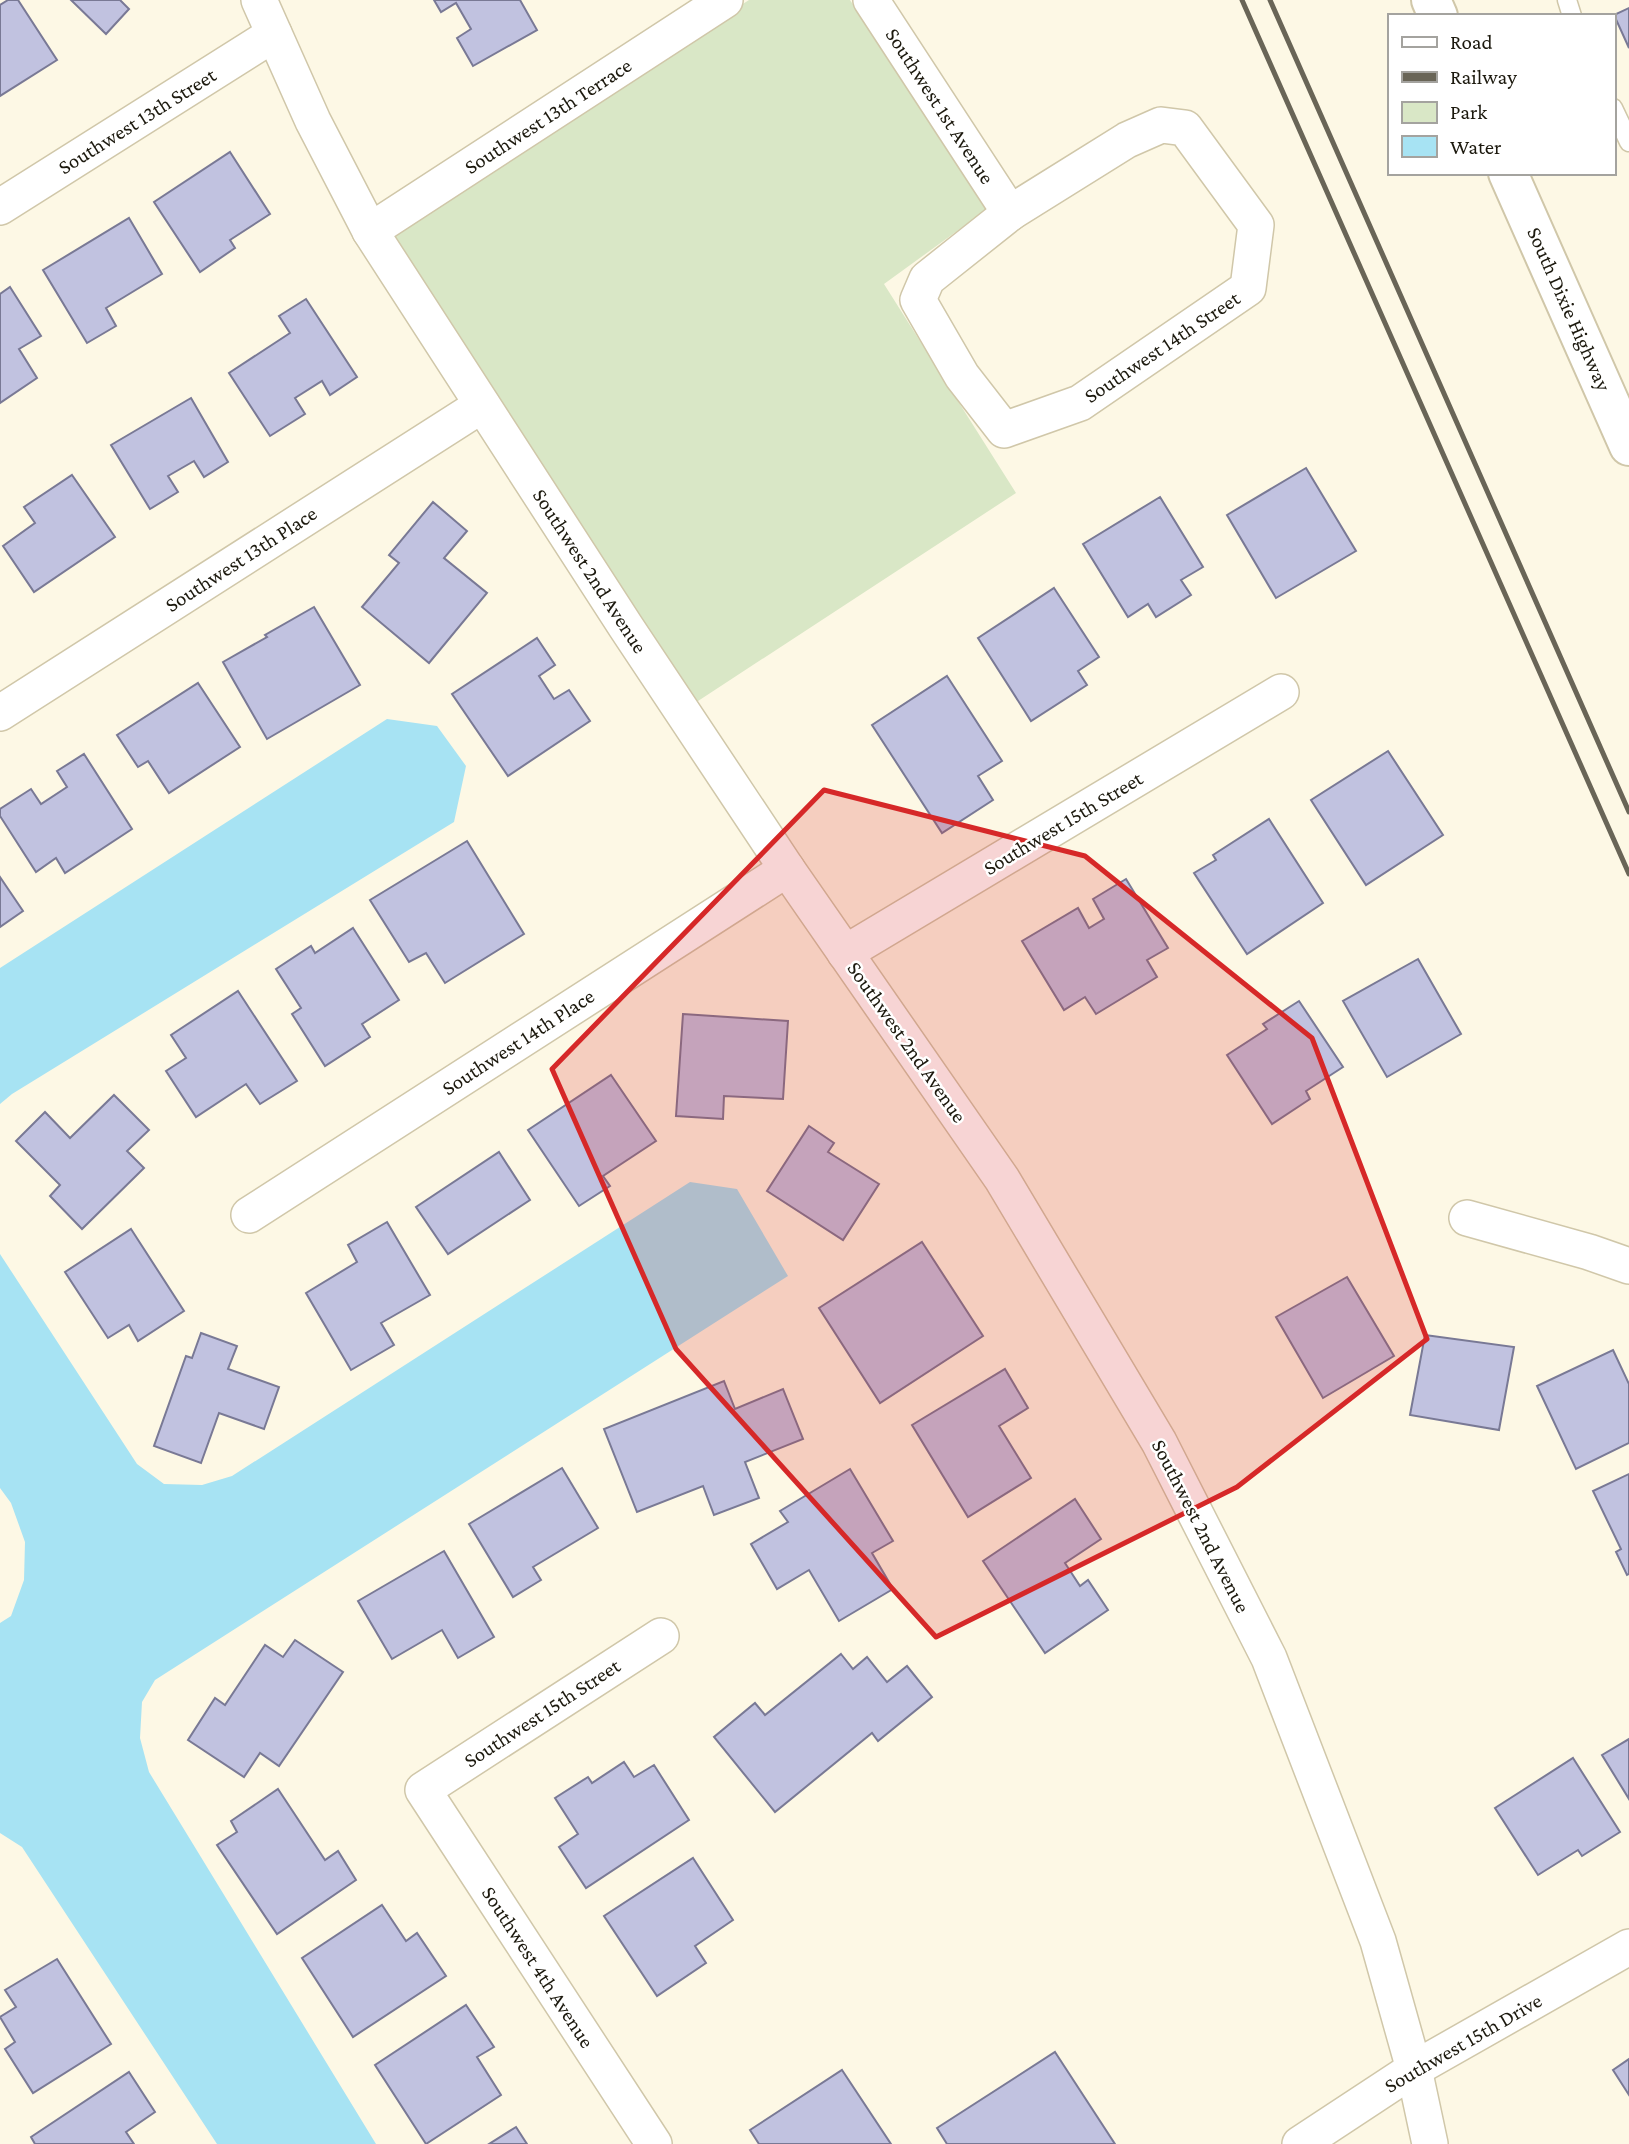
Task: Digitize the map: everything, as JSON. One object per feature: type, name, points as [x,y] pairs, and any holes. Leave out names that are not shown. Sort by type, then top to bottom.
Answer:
[{"type":"main road","name":"South Dixie Highway","points":[[1509,175],[1629,446]]},
{"type":"street","name":"Southwest 2nd Avenue","points":[[259,0],[313,121],[370,231],[626,627],[787,869],[1002,1179],[1159,1442],[1269,1658],[1378,1941],[1414,2069],[1430,2144]]},
{"type":"street","name":"Southwest 13th Terrace","points":[[370,231],[725,0]]},
{"type":"street","name":"Southwest 1st Avenue","points":[[870,0],[1010,213]]},
{"type":"street","name":"Southwest 13th Street","points":[[0,208],[274,34]]},
{"type":"street","name":"Southwest 14th Street","points":[[1161,125],[1185,128],[1256,225],[1248,288],[1080,403],[1004,430],[962,376],[918,300],[927,279],[1010,213],[1127,140],[1161,125]]},
{"type":"street","name":"Southwest 13th Place","points":[[0,713],[482,405]]},
{"type":"street","name":"Southwest 15th Street","points":[[845,953],[1281,692]]},
{"type":"street","name":"Southwest 14th Place","points":[[249,1215],[787,869]]},
{"type":"street","points":[[1467,1219],[1590,1252],[1629,1266]]},
{"type":"street","name":"Southwest 15th Street","points":[[422,1790],[662,1636]]},
{"type":"street","name":"Southwest 4th Avenue","points":[[422,1790],[654,2144]]},
{"type":"street","name":"Southwest 15th Drive","points":[[1300,2144],[1414,2069],[1629,1947]]},
{"type":"lane","points":[[1615,112],[1629,142]]},
{"type":"highlighted area","points":[[824,790],[1085,856],[1312,1038],[1427,1339],[1237,1487],[936,1637],[676,1349],[552,1069]]},
{"type":"green space","points":[[749,0],[850,0],[986,210],[884,284],[1016,493],[695,703],[390,233]]},
{"type":"water","points":[[387,719],[437,726],[466,766],[454,822],[12,1094],[0,1104],[0,968]]},
{"type":"water","points":[[690,1182],[737,1189],[788,1276],[155,1680],[142,1702],[140,1738],[149,1772],[376,2144],[217,2144],[22,1847],[0,1833],[0,1623],[11,1616],[24,1580],[25,1542],[11,1503],[0,1488],[0,1254],[137,1464],[164,1484],[202,1485],[232,1476]]},
{"type":"building","points":[[8,0],[18,0],[57,60],[0,96],[0,5]]},
{"type":"building","points":[[71,0],[120,0],[129,9],[106,34]]},
{"type":"building","points":[[434,0],[520,0],[537,30],[473,66],[457,38],[471,29],[456,3],[441,12]]},
{"type":"building","points":[[1629,8],[1629,48],[1615,17],[1615,15]]},
{"type":"building","points":[[230,152],[270,214],[230,240],[235,248],[200,272],[154,202]]},
{"type":"building","points":[[129,218],[162,274],[106,308],[116,326],[87,343],[43,270]]},
{"type":"building","points":[[10,287],[41,336],[19,349],[37,378],[0,403],[0,294]]},
{"type":"building","points":[[306,299],[357,377],[330,395],[322,381],[295,398],[305,414],[270,436],[229,373],[290,333],[279,316]]},
{"type":"building","points":[[191,398],[228,462],[204,477],[194,461],[168,476],[178,492],[150,509],[111,445]]},
{"type":"building","points":[[1306,468],[1356,551],[1276,598],[1227,515]]},
{"type":"building","points":[[72,475],[115,537],[34,592],[3,546],[35,523],[24,507]]},
{"type":"building","points":[[1160,497],[1203,567],[1181,580],[1191,595],[1156,617],[1148,604],[1128,617],[1083,544]]},
{"type":"building","points":[[433,502],[467,531],[444,558],[487,593],[429,663],[362,607],[399,563],[389,555]]},
{"type":"building","points":[[1054,588],[1099,657],[1078,671],[1087,685],[1031,721],[978,638]]},
{"type":"building","points":[[314,607],[360,685],[267,739],[223,662]]},
{"type":"building","points":[[537,638],[555,665],[539,676],[554,699],[569,690],[590,721],[508,776],[452,694]]},
{"type":"building","points":[[947,676],[1002,761],[978,776],[993,800],[942,833],[872,725]]},
{"type":"building","points":[[198,683],[240,747],[169,793],[148,761],[138,767],[117,735]]},
{"type":"building","points":[[1388,751],[1443,835],[1366,885],[1311,800]]},
{"type":"building","points":[[84,754],[132,829],[65,873],[56,858],[36,872],[0,816],[0,809],[31,789],[41,804],[67,787],[57,771]]},
{"type":"building","points":[[1269,819],[1323,903],[1247,954],[1194,873],[1216,860],[1213,855]]},
{"type":"building","points":[[467,841],[524,934],[445,983],[426,953],[409,962],[370,900]]},
{"type":"building","points":[[0,877],[23,911],[0,927]]},
{"type":"building","points":[[1126,879],[1168,948],[1147,960],[1157,977],[1096,1014],[1085,997],[1064,1010],[1022,941],[1078,908],[1089,928],[1104,919],[1093,899]]},
{"type":"building","points":[[353,928],[399,1000],[362,1024],[370,1037],[325,1066],[292,1014],[301,1008],[276,969],[311,946],[315,953]]},
{"type":"building","points":[[1418,959],[1461,1034],[1387,1077],[1343,1001]]},
{"type":"building","points":[[238,991],[297,1081],[260,1104],[246,1084],[196,1117],[166,1071],[186,1058],[171,1035]]},
{"type":"building","points":[[1299,1001],[1343,1067],[1306,1091],[1310,1099],[1272,1124],[1227,1055],[1267,1029],[1263,1024]]},
{"type":"building","points":[[683,1014],[788,1021],[783,1099],[724,1096],[723,1119],[676,1116]]},
{"type":"building","points":[[611,1075],[656,1141],[603,1176],[610,1186],[579,1206],[528,1130]]},
{"type":"building","points":[[114,1095],[149,1130],[127,1151],[144,1168],[82,1229],[50,1196],[60,1185],[16,1141],[45,1112],[70,1138]]},
{"type":"building","points":[[809,1126],[834,1143],[828,1152],[879,1184],[843,1240],[767,1191]]},
{"type":"building","points":[[499,1152],[530,1200],[448,1254],[416,1207]]},
{"type":"building","points":[[387,1222],[430,1295],[381,1323],[394,1345],[351,1370],[306,1293],[357,1262],[348,1245]]},
{"type":"building","points":[[131,1229],[184,1311],[138,1341],[129,1325],[108,1338],[65,1272]]},
{"type":"building","points":[[922,1242],[983,1336],[880,1403],[819,1308]]},
{"type":"building","points":[[1347,1277],[1394,1356],[1323,1398],[1276,1317]]},
{"type":"building","points":[[201,1333],[237,1346],[228,1369],[279,1387],[264,1429],[219,1413],[201,1463],[154,1446],[186,1356],[192,1358]]},
{"type":"building","points":[[1425,1335],[1514,1347],[1499,1430],[1410,1415]]},
{"type":"building","points":[[1613,1350],[1629,1384],[1629,1443],[1576,1469],[1537,1386]]},
{"type":"building","points":[[1005,1369],[1028,1408],[999,1426],[1031,1478],[968,1517],[912,1425]]},
{"type":"building","points":[[724,1381],[735,1409],[783,1389],[803,1439],[745,1462],[759,1498],[714,1515],[703,1486],[637,1512],[604,1429]]},
{"type":"building","points":[[562,1468],[598,1528],[533,1567],[541,1580],[513,1597],[469,1524]]},
{"type":"building","points":[[850,1469],[893,1541],[872,1553],[893,1589],[839,1621],[809,1570],[777,1589],[751,1544],[788,1522],[780,1511]]},
{"type":"building","points":[[1629,1474],[1627,1575],[1616,1552],[1621,1549],[1593,1491]]},
{"type":"building","points":[[1075,1499],[1101,1539],[1065,1563],[1080,1586],[1088,1580],[1108,1610],[1045,1653],[983,1561]]},
{"type":"building","points":[[444,1551],[494,1637],[458,1658],[442,1630],[392,1659],[358,1601]]},
{"type":"building","points":[[295,1640],[343,1672],[279,1766],[260,1753],[244,1777],[188,1740],[215,1698],[225,1705],[265,1645],[283,1657]]},
{"type":"building","points":[[841,1654],[853,1669],[867,1657],[887,1682],[907,1666],[932,1697],[878,1741],[872,1733],[775,1812],[714,1737],[755,1703],[765,1715]]},
{"type":"building","points":[[1629,1739],[1629,1799],[1602,1755]]},
{"type":"building","points":[[1573,1758],[1620,1832],[1582,1856],[1578,1850],[1538,1875],[1495,1808]]},
{"type":"building","points":[[624,1762],[634,1777],[654,1765],[689,1820],[586,1888],[559,1847],[578,1834],[555,1798],[588,1777],[592,1783]]},
{"type":"building","points":[[278,1789],[325,1860],[338,1851],[356,1880],[277,1934],[217,1845],[237,1832],[231,1821]]},
{"type":"building","points":[[693,1858],[733,1920],[695,1946],[706,1963],[657,1996],[604,1916]]},
{"type":"building","points":[[382,1905],[406,1941],[417,1933],[446,1976],[353,2037],[302,1958]]},
{"type":"building","points":[[57,1959],[111,2044],[33,2093],[5,2049],[15,2042],[0,2017],[16,2007],[5,1990]]},
{"type":"building","points":[[466,2005],[494,2047],[477,2057],[501,2095],[426,2144],[375,2065]]},
{"type":"building","points":[[1055,2052],[1115,2144],[947,2144],[937,2128]]},
{"type":"building","points":[[1629,2059],[1629,2095],[1613,2070]]},
{"type":"building","points":[[842,2070],[891,2144],[759,2144],[750,2130]]},
{"type":"building","points":[[129,2072],[155,2112],[126,2132],[134,2144],[35,2144],[31,2137]]},
{"type":"building","points":[[516,2127],[527,2144],[489,2144]]},
{"type":"railway","points":[[1242,0],[1629,874]]},
{"type":"railway","points":[[1270,0],[1629,812]]}]
